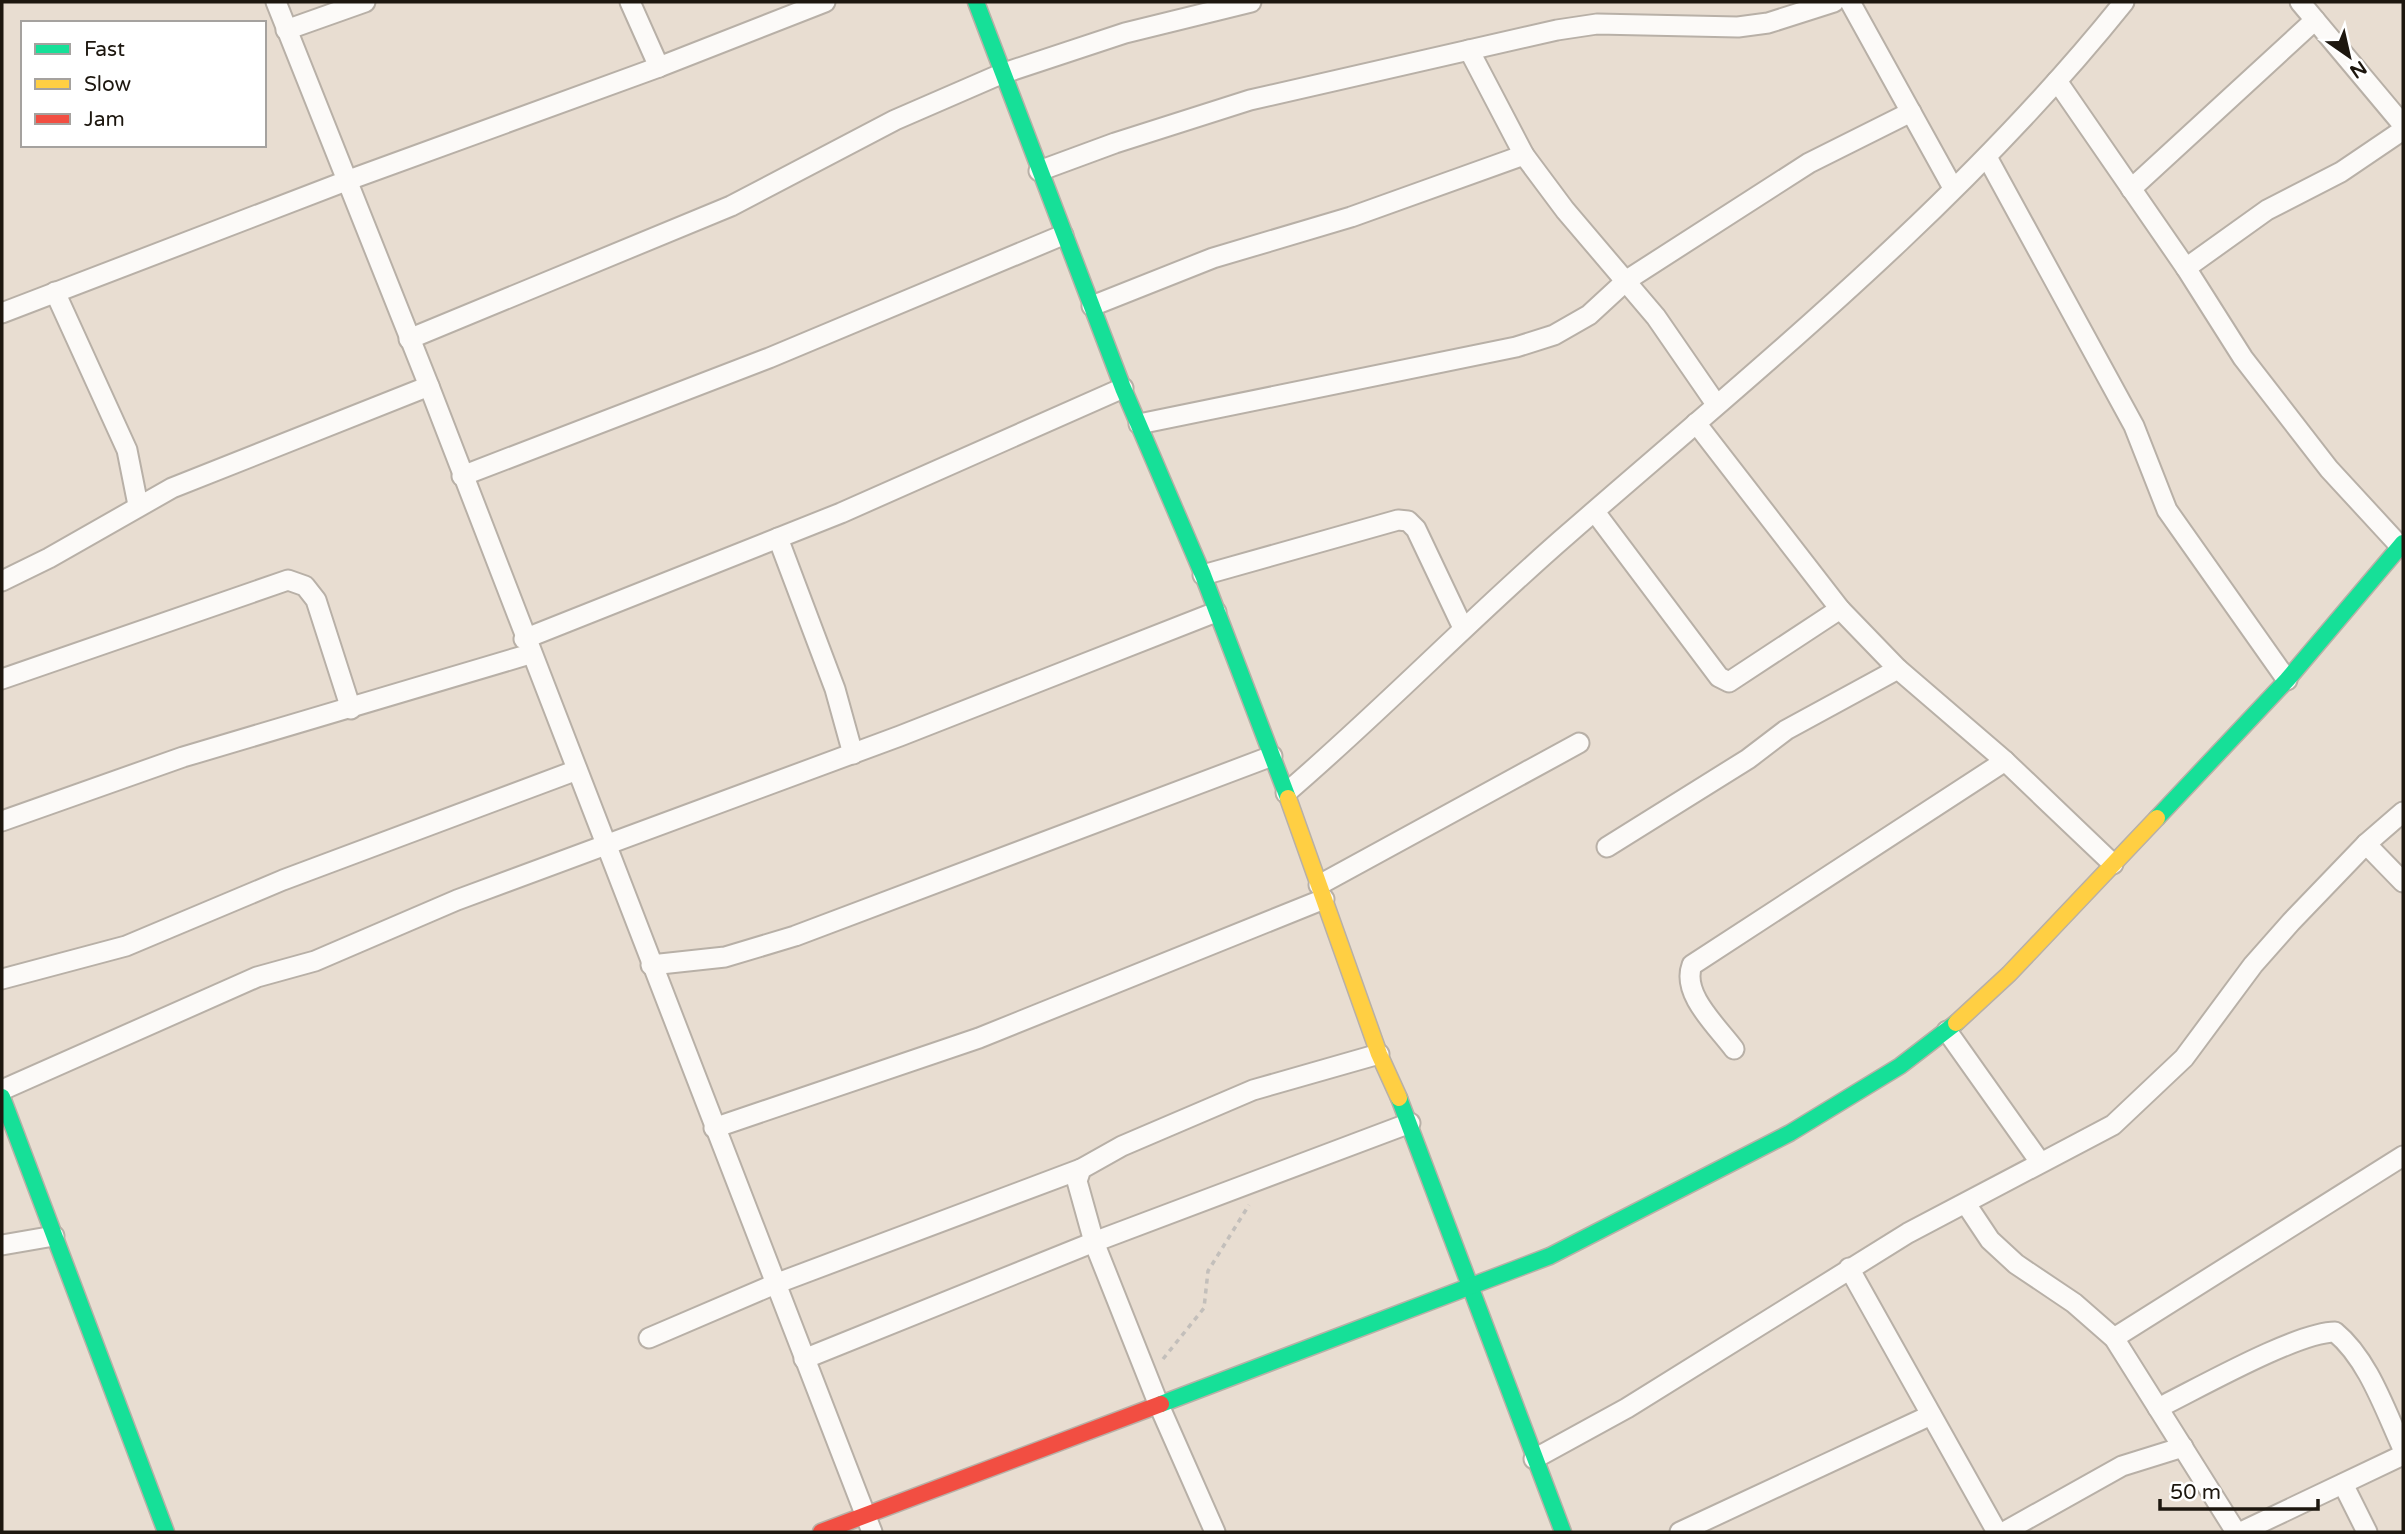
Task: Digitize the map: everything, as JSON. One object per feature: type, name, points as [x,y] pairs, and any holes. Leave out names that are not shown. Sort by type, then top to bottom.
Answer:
[{"type":"street","points":[[276,2],[429,386],[527,646],[868,1524]]},
{"type":"street","points":[[286,30],[365,2]]},
{"type":"street","points":[[630,2],[659,67]]},
{"type":"street","points":[[2,313],[346,180],[659,67],[825,2]]},
{"type":"street","points":[[976,2],[1000,74],[1063,235],[1203,575],[1286,793],[1380,1054],[1410,1123],[1563,1532]]},
{"type":"street","points":[[409,339],[732,206],[895,120],[1000,74],[1125,33],[1251,2]]},
{"type":"street","points":[[1039,171],[1115,143],[1250,100],[1469,50],[1597,24],[1738,27],[1768,23],[1834,2]]},
{"type":"street","points":[[1850,2],[1954,188]]},
{"type":"street","points":[[1286,793],[1394,698],[1463,628],[1821,314],[1987,157],[2057,81],[2124,2]]},
{"type":"street","points":[[2186,268],[2267,210],[2341,172],[2403,127],[2300,2]]},
{"type":"street","points":[[2131,190],[2315,20]]},
{"type":"street","points":[[1469,50],[1524,155],[1564,210],[1627,280],[1716,404]]},
{"type":"street","points":[[821,1532],[868,1524],[1158,1403],[1471,1288],[1550,1256],[1790,1133],[1900,1066],[1947,1031],[2009,974],[2287,680],[2402,544],[2329,469],[2284,414],[2243,358],[2186,268],[2057,81]]},
{"type":"street","points":[[1139,424],[1516,347],[1554,335],[1589,314],[1627,280],[1810,163],[1911,112]]},
{"type":"street","points":[[1092,306],[1213,258],[1341,220],[1524,155]]},
{"type":"street","points":[[1987,157],[2134,426],[2167,510],[2287,680]]},
{"type":"street","points":[[463,476],[769,358],[1063,235]]},
{"type":"street","points":[[55,292],[127,450],[138,505]]},
{"type":"street","points":[[2,581],[90,536],[138,505],[172,488],[429,386]]},
{"type":"street","points":[[2,821],[183,757],[351,709],[527,646],[841,513],[1124,388]]},
{"type":"street","points":[[1696,423],[1840,608],[1898,669],[2005,761],[2113,864]]},
{"type":"street","points":[[1595,512],[1719,677],[1729,681],[1840,608]]},
{"type":"street","points":[[1203,575],[1398,520],[1408,521],[1416,529],[1463,628]]},
{"type":"street","points":[[778,538],[835,689],[853,754]]},
{"type":"street","points":[[2,679],[288,580],[305,586],[316,600],[351,709]]},
{"type":"street","points":[[2,1090],[257,977],[315,961],[457,900],[853,754],[1216,612]]},
{"type":"street","points":[[1607,848],[1748,758],[1786,730],[1898,669]]},
{"type":"street","points":[[714,1128],[979,1038],[1322,892],[1579,743]]},
{"type":"street","points":[[651,965],[725,957],[795,936],[1272,756]]},
{"type":"street","points":[[1734,1049],[1692,991],[1687,978],[1692,965],[2005,761]]},
{"type":"street","points":[[2,979],[125,946],[283,880],[577,770]]},
{"type":"street","points":[[1534,1458],[1627,1408],[1849,1268],[2040,1162],[2113,1125],[2184,1058],[2268,948],[2366,844],[2403,812]]},
{"type":"street","points":[[2366,844],[2403,881]]},
{"type":"street","points":[[1947,1031],[2040,1162]]},
{"type":"street","points":[[649,1338],[775,1283],[1081,1169],[1122,1146],[1253,1090],[1380,1054]]},
{"type":"street","points":[[2,1097],[166,1532]]},
{"type":"street","points":[[804,1359],[1094,1242],[1410,1123]]},
{"type":"street","points":[[2114,1338],[2403,1156]]},
{"type":"street","points":[[1081,1169],[1077,1181],[1094,1242],[1158,1403],[1215,1532]]},
{"type":"street","points":[[1966,1204],[1978,1225],[1998,1248],[2038,1280],[2074,1303],[2114,1338],[2239,1532],[2403,1455]]},
{"type":"street","points":[[2,1245],[54,1236]]},
{"type":"street","points":[[1849,1268],[1997,1532]]},
{"type":"street","points":[[2158,1408],[2273,1352],[2323,1332],[2335,1332],[2344,1339],[2364,1370],[2403,1449]]},
{"type":"street","points":[[1680,1532],[1931,1415]]},
{"type":"street","points":[[2004,1532],[2071,1492],[2122,1466],[2183,1447]]},
{"type":"street","points":[[2343,1484],[2367,1532]]},
{"type":"path","points":[[1148,1377],[1204,1308],[1208,1271],[1268,1177]]},
{"type":"traffic: fast","points":[[976,2],[1123,388],[1203,575],[1288,798]]},
{"type":"traffic: fast","points":[[2157,818],[2287,680],[2403,543]]},
{"type":"traffic: fast","points":[[1161,1404],[1550,1256],[1790,1133],[1900,1066],[1956,1023]]},
{"type":"traffic: fast","points":[[2,1097],[166,1532]]},
{"type":"traffic: fast","points":[[1399,1098],[1563,1532]]},
{"type":"traffic: slow","points":[[1288,798],[1379,1054],[1399,1098]]},
{"type":"traffic: slow","points":[[1956,1023],[2009,974],[2157,818]]},
{"type":"traffic: jam","points":[[821,1532],[1161,1404]]}]
